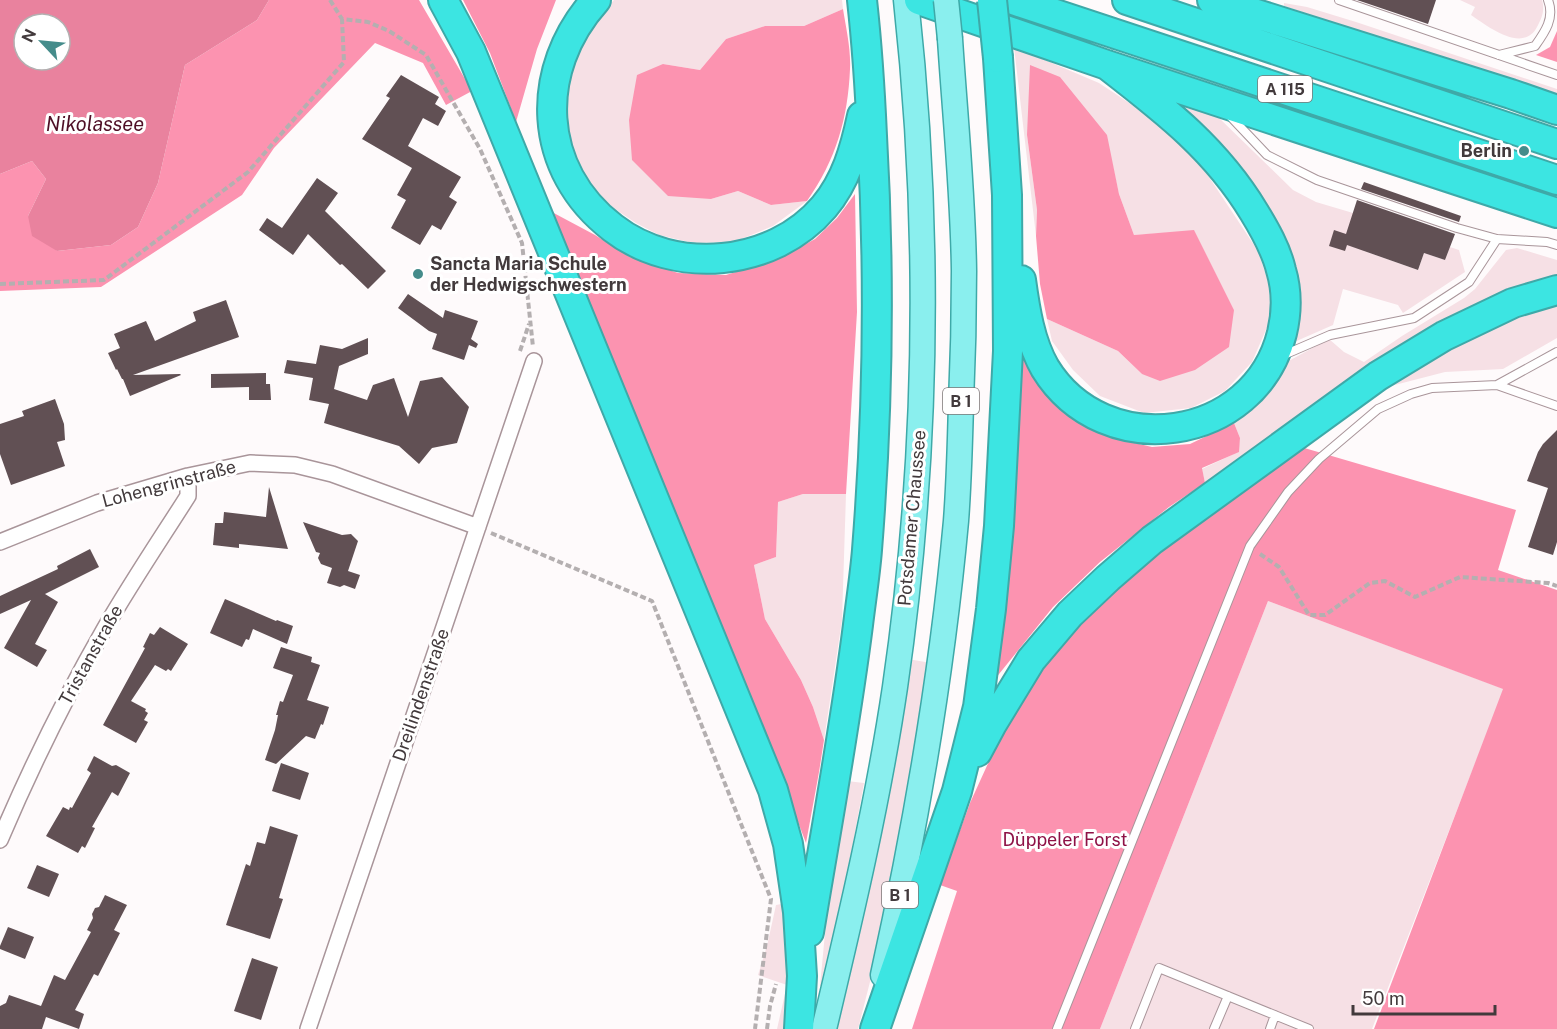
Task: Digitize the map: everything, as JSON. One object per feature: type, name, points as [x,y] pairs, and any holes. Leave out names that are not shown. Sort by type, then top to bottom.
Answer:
[{"type":"highway","points":[[443,0],[471,52],[773,790],[788,844],[798,912],[789,980],[799,1029]]},
{"type":"highway","points":[[596,0],[573,28],[562,52],[555,77],[551,100],[552,123],[557,147],[586,203],[615,230],[653,250],[693,258],[715,259],[738,256],[778,243],[811,221],[826,205],[851,161],[858,136],[866,102],[866,36]]},
{"type":"highway","points":[[873,1029],[957,791],[978,707],[991,609],[999,526],[1008,351],[1007,195],[992,0]]},
{"type":"highway","name":"A 115","points":[[1013,0],[1557,180]]},
{"type":"highway","name":"A 115","points":[[1127,0],[1557,144]]},
{"type":"highway","points":[[1212,0],[1557,110]]},
{"type":"highway","points":[[789,980],[838,765],[867,552],[876,406],[878,307],[875,186],[862,2]]},
{"type":"highway","points":[[911,8],[1107,65],[1557,213]]},
{"type":"highway","points":[[1007,195],[1025,305],[1038,353],[1045,367],[1067,395],[1093,414],[1128,427],[1147,430],[1179,428],[1197,423],[1227,409],[1261,379],[1273,361],[1279,344],[1286,307],[1281,270],[1273,246],[1244,195],[1199,142],[1169,114],[1107,65]]},
{"type":"highway","points":[[957,791],[992,724],[1031,660],[1070,614],[1134,555],[1378,376],[1444,336],[1513,303],[1557,290]]},
{"type":"main road","name":"B 1","points":[[873,1029],[925,761],[944,631],[956,520],[960,455],[964,270],[962,206],[946,0]]},
{"type":"main road","name":"Potsdamer Chaussee","points":[[824,1029],[860,877],[879,784],[895,687],[915,514],[923,341],[918,143],[911,8]]},
{"type":"street","name":"Dreilindenstraße","points":[[308,1029],[534,361]]},
{"type":"street","name":"Lohengrinstraße","points":[[0,542],[97,503],[188,476],[250,463],[296,465],[332,474],[478,528]]},
{"type":"street","name":"Tristanstraße","points":[[0,840],[46,738],[76,680],[106,626],[188,496],[188,476]]},
{"type":"lane","points":[[1339,0],[1557,75]]},
{"type":"lane","points":[[1499,55],[1535,46],[1548,27],[1550,5],[1548,0]]},
{"type":"lane","points":[[1215,100],[1268,155],[1317,180],[1457,228],[1497,239],[1547,242],[1557,245]]},
{"type":"lane","points":[[1273,361],[1330,335],[1414,318],[1469,282],[1497,239]]},
{"type":"lane","points":[[1497,385],[1557,352]]},
{"type":"lane","points":[[1057,1029],[1250,546],[1288,492],[1319,459],[1378,410],[1411,394],[1432,388],[1497,385],[1557,406]]},
{"type":"lane","points":[[1135,1029],[1159,968],[1309,1029]]},
{"type":"lane","points":[[1214,1029],[1228,996]]},
{"type":"lane","points":[[1270,1029],[1275,1015]]},
{"type":"path","points":[[0,284],[104,280],[248,172],[344,62],[342,19],[330,0]]},
{"type":"path","points":[[342,19],[368,22],[389,31],[426,55],[480,149],[522,243],[534,361]]},
{"type":"path","points":[[478,528],[652,601],[771,900],[755,1029]]},
{"type":"path","points":[[1250,546],[1279,567],[1309,615],[1325,615],[1370,583],[1385,580],[1416,597],[1460,577],[1557,586]]},
{"type":"path","points":[[766,1029],[789,980]]},
{"type":"shaded area","points":[[614,0],[842,0],[843,9],[804,26],[765,26],[726,39],[700,70],[663,64],[711,199],[738,191],[771,205],[807,201],[773,226],[734,242],[693,243],[659,235],[636,223],[599,196],[583,172],[573,151],[567,127],[566,105],[579,48],[594,22]]},
{"type":"shaded area","points":[[1460,0],[1542,0],[1542,17],[1531,35],[1514,38],[1495,31],[1471,15],[1475,7]]},
{"type":"shaded area","points":[[1284,3],[1307,7],[1356,22],[1557,89],[1557,97],[1284,6]]},
{"type":"shaded area","points":[[1014,47],[1099,83],[1143,112],[1197,159],[1258,251],[1272,293],[1268,325],[1252,362],[1225,391],[1191,408],[1144,413],[1100,396],[1073,370],[1052,341],[1047,319],[1118,351],[1142,374],[1234,310],[1194,231],[1134,235],[1119,194],[1106,135],[1027,135],[1037,210],[1036,236]]},
{"type":"shaded area","points":[[1183,104],[1216,115],[1293,190],[1316,202],[1353,213],[1364,251],[1418,270],[1424,253],[1445,260],[1450,247],[1459,250],[1465,272],[1403,313],[1398,305],[1343,289],[1333,325],[1292,343],[1299,323],[1301,301],[1298,277],[1281,229],[1269,207],[1242,171],[1181,109]]},
{"type":"shaded area","points":[[1517,248],[1557,260],[1557,276],[1503,292],[1429,329],[1358,375],[1205,483],[1202,469],[1238,452],[1240,438],[1234,423],[1264,399],[1274,387],[1285,363],[1329,339],[1344,352],[1364,362],[1464,298],[1475,289],[1506,250]]},
{"type":"shaded area","points":[[1557,302],[1557,338],[1503,369],[1445,372],[1387,387],[1474,333],[1522,313]]},
{"type":"shaded area","points":[[803,494],[846,494],[842,620],[824,740],[801,680],[765,619],[754,565],[776,557],[778,502]]},
{"type":"shaded area","points":[[1268,601],[1504,689],[1372,1029],[1100,1029]]},
{"type":"shaded area","points":[[908,659],[931,663],[913,780],[873,970],[858,1029],[835,1029]]},
{"type":"shaded area","points":[[847,781],[864,783],[849,865],[820,986],[829,891]]},
{"type":"shaded area","points":[[787,903],[790,1029],[777,1029],[787,985],[758,975],[776,905]]},
{"type":"green space","points":[[269,0],[419,0],[472,91],[446,105],[423,63],[375,43],[274,148],[242,195],[101,287],[0,291],[0,174],[32,161],[46,179],[28,216],[57,251],[111,245],[138,227],[158,183],[185,65],[257,20]]},
{"type":"green space","points":[[463,0],[556,0],[537,49],[516,122],[490,53]]},
{"type":"green space","points":[[843,9],[850,61],[847,105],[833,154],[807,201],[771,205],[738,191],[711,199],[668,196],[632,160],[629,120],[637,75],[663,64],[700,70],[726,39],[765,26],[804,26]]},
{"type":"green space","points":[[1557,31],[1557,62],[1536,55],[1550,47]]},
{"type":"green space","points":[[1030,65],[1060,77],[1107,135],[1119,194],[1134,235],[1194,230],[1234,310],[1229,347],[1195,370],[1160,381],[1142,374],[1118,351],[1047,319],[1040,284],[1036,236],[1037,210],[1027,135]]},
{"type":"green space","points":[[855,194],[857,312],[846,494],[803,494],[778,502],[776,557],[754,565],[765,619],[801,680],[824,740],[806,843],[744,681],[550,211],[630,257],[678,273],[726,275],[778,259],[815,239],[837,218]]},
{"type":"green space","points":[[1021,352],[1047,395],[1079,421],[1109,437],[1152,447],[1190,444],[1234,423],[1240,438],[1239,452],[1202,468],[1205,483],[1169,507],[1100,562],[1053,607],[995,679]]},
{"type":"green space","name":"Düppeler Forst","points":[[1301,447],[1516,510],[1498,570],[1557,590],[1557,1029],[1374,1029],[1503,689],[1268,601],[1100,1029],[912,1029],[957,891],[940,885],[970,803],[1006,724],[1039,672],[1077,625],[1130,576]]},
{"type":"water","name":"Nikolassee","points":[[0,0],[269,0],[257,20],[185,65],[158,183],[138,227],[111,245],[57,251],[32,236],[28,216],[46,179],[32,161],[0,174]]},
{"type":"building","points":[[1357,0],[1436,0],[1428,24]]},
{"type":"building","points":[[401,75],[439,97],[435,104],[446,111],[438,126],[423,118],[408,146],[461,177],[449,197],[457,202],[441,230],[432,225],[420,245],[391,228],[406,200],[397,195],[412,168],[362,139],[390,98],[386,96]]},
{"type":"building","points":[[317,178],[338,193],[325,211],[386,271],[368,289],[308,234],[293,255],[259,230],[267,218],[282,228]]},
{"type":"building","points":[[1364,182],[1461,216],[1459,222],[1361,189]]},
{"type":"building","points":[[1357,200],[1455,234],[1445,260],[1424,253],[1418,270],[1347,245],[1345,251],[1329,246],[1334,230],[1346,234]]},
{"type":"building","points":[[408,294],[443,318],[445,310],[478,321],[471,339],[478,344],[476,348],[469,345],[464,360],[432,349],[437,334],[429,331],[398,308]]},
{"type":"building","points":[[226,300],[239,337],[133,375],[181,375],[130,396],[108,353],[120,348],[114,334],[146,321],[155,341],[196,321],[193,312]]},
{"type":"building","points":[[368,338],[368,354],[339,366],[334,389],[367,400],[373,385],[394,378],[408,417],[420,381],[442,377],[469,407],[457,443],[432,448],[419,464],[399,446],[324,423],[329,404],[309,400],[313,378],[284,373],[287,360],[316,364],[320,345],[342,349]]},
{"type":"building","points":[[266,373],[266,384],[270,384],[271,400],[249,400],[249,387],[211,388],[211,374]]},
{"type":"building","points":[[55,399],[64,424],[65,440],[57,442],[65,466],[11,485],[0,454],[0,424],[24,416],[22,411]]},
{"type":"building","points":[[1557,430],[1557,542],[1553,555],[1528,547],[1548,488],[1527,481],[1538,452]]},
{"type":"building","points":[[269,487],[288,549],[239,544],[239,548],[213,545],[215,523],[223,523],[224,512],[266,517]]},
{"type":"building","points":[[303,522],[342,535],[351,534],[358,541],[348,571],[360,575],[355,589],[327,583],[332,568],[321,564],[318,558],[320,553],[316,552]]},
{"type":"building","points":[[90,549],[99,567],[45,594],[58,602],[35,644],[47,650],[37,667],[4,648],[31,600],[0,614],[0,596],[58,569],[57,566]]},
{"type":"building","points":[[225,599],[293,626],[287,644],[253,629],[249,640],[246,639],[242,647],[210,633]]},
{"type":"building","points":[[160,627],[188,644],[171,671],[155,665],[131,701],[146,709],[148,713],[144,720],[148,722],[136,743],[103,725],[145,648],[143,647],[150,633],[154,635]]},
{"type":"building","points":[[281,647],[312,657],[311,662],[320,665],[307,700],[329,707],[315,739],[306,736],[276,764],[265,760],[275,730],[280,701],[283,702],[293,675],[273,668]]},
{"type":"building","points":[[94,756],[130,773],[118,796],[112,792],[92,827],[95,828],[85,848],[82,846],[78,853],[46,836],[63,807],[69,810],[70,807],[72,808],[91,773],[87,770]]},
{"type":"building","points":[[281,763],[309,773],[300,800],[272,791]]},
{"type":"building","points":[[270,826],[298,835],[279,898],[283,899],[270,939],[226,925],[246,864],[250,866],[257,842],[265,844]]},
{"type":"building","points":[[37,865],[59,874],[49,897],[27,888]]},
{"type":"building","points":[[105,895],[127,905],[114,930],[120,933],[98,976],[94,974],[75,1010],[84,1014],[79,1029],[46,1017],[42,1029],[0,1029],[0,1006],[6,1003],[9,995],[41,1006],[54,975],[65,980],[91,932],[87,930],[93,918],[92,914],[95,908],[99,907]]},
{"type":"building","points":[[8,927],[34,937],[25,959],[0,949]]},
{"type":"building","points":[[252,958],[278,967],[261,1020],[234,1011]]},
{"type":"place","name":"Berlin","points":[[1524,151]]},
{"type":"place","name":"Sancta Maria Schule der Hedwigschwestern","points":[[418,274]]}]
